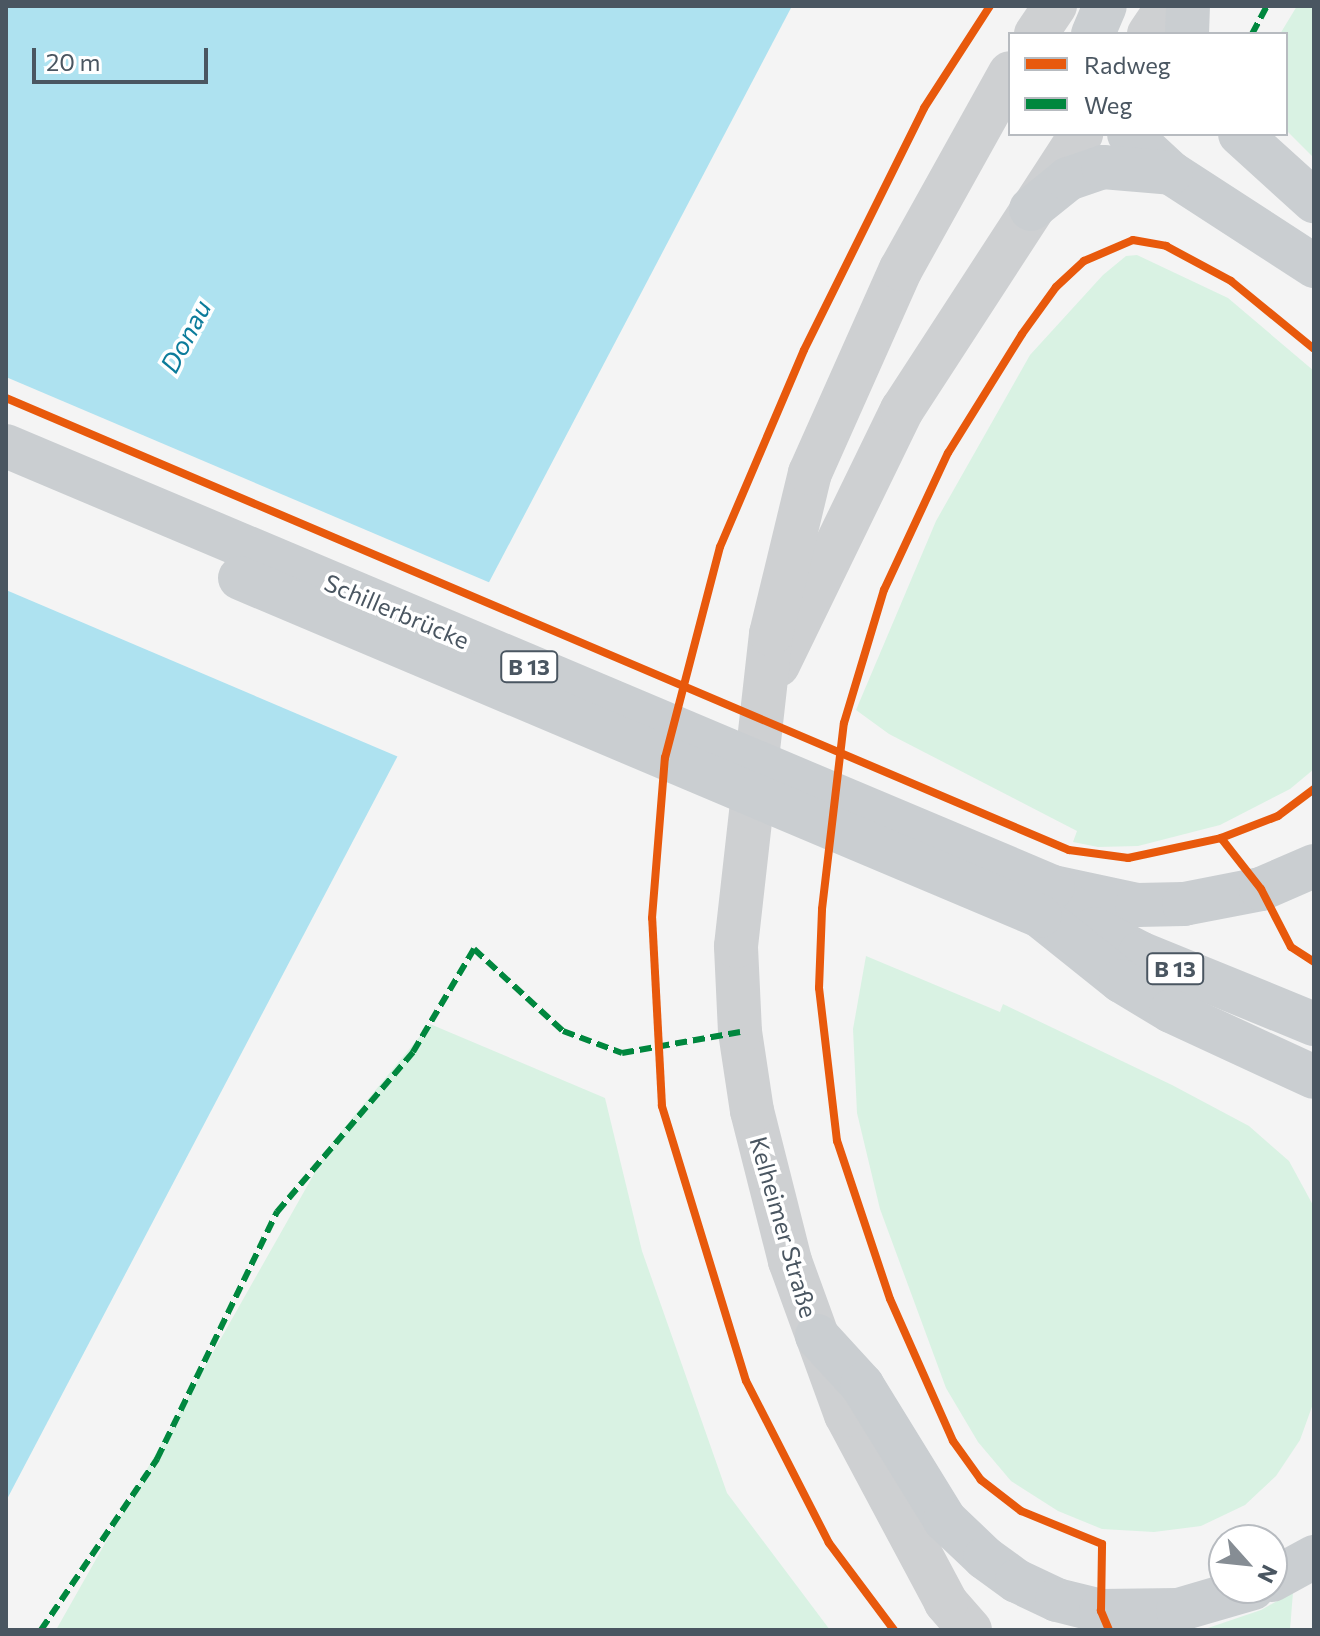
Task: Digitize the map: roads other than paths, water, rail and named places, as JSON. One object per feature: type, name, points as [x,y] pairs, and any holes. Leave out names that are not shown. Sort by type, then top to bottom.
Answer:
[{"type":"main road","points":[[1094,32],[1105,6]]},
{"type":"main road","points":[[1187,32],[1188,6]]},
{"type":"main road","points":[[1131,136],[1171,173],[1314,266]]},
{"type":"main road","points":[[1242,136],[1314,201]]},
{"type":"main road","points":[[1031,209],[1068,179],[1103,167],[1171,173]]},
{"type":"main road","name":"Schillerbrücke","points":[[6,446],[1047,902]]},
{"type":"main road","name":"Schillerbrücke","points":[[6,479],[1047,902]]},
{"type":"main road","points":[[1047,902],[1184,904],[1261,889],[1314,866]]},
{"type":"main road","name":"B 13","points":[[1047,902],[1181,972],[1314,1024]]},
{"type":"main road","name":"B 13","points":[[1047,902],[1121,981],[1243,1047],[1314,1077]]},
{"type":"main road","points":[[1243,1047],[1314,1101]]},
{"type":"main road","points":[[817,1336],[862,1385],[945,1520],[1017,1581],[1057,1600],[1101,1611],[1178,1610],[1208,1601]]},
{"type":"main road","points":[[1288,1571],[1314,1557]]},
{"type":"street","points":[[1037,32],[1055,6]]},
{"type":"street","points":[[1150,32],[1168,6]]},
{"type":"street","name":"Kelheimer Straße","points":[[970,1630],[946,1602],[882,1489],[846,1415],[766,1182],[740,1032],[739,901],[779,586],[810,473],[901,269],[1008,77]]},
{"type":"street","points":[[764,692],[902,410],[1080,136]]},
{"type":"water","name":"Donau","points":[[6,6],[792,6],[6,1501]]}]
